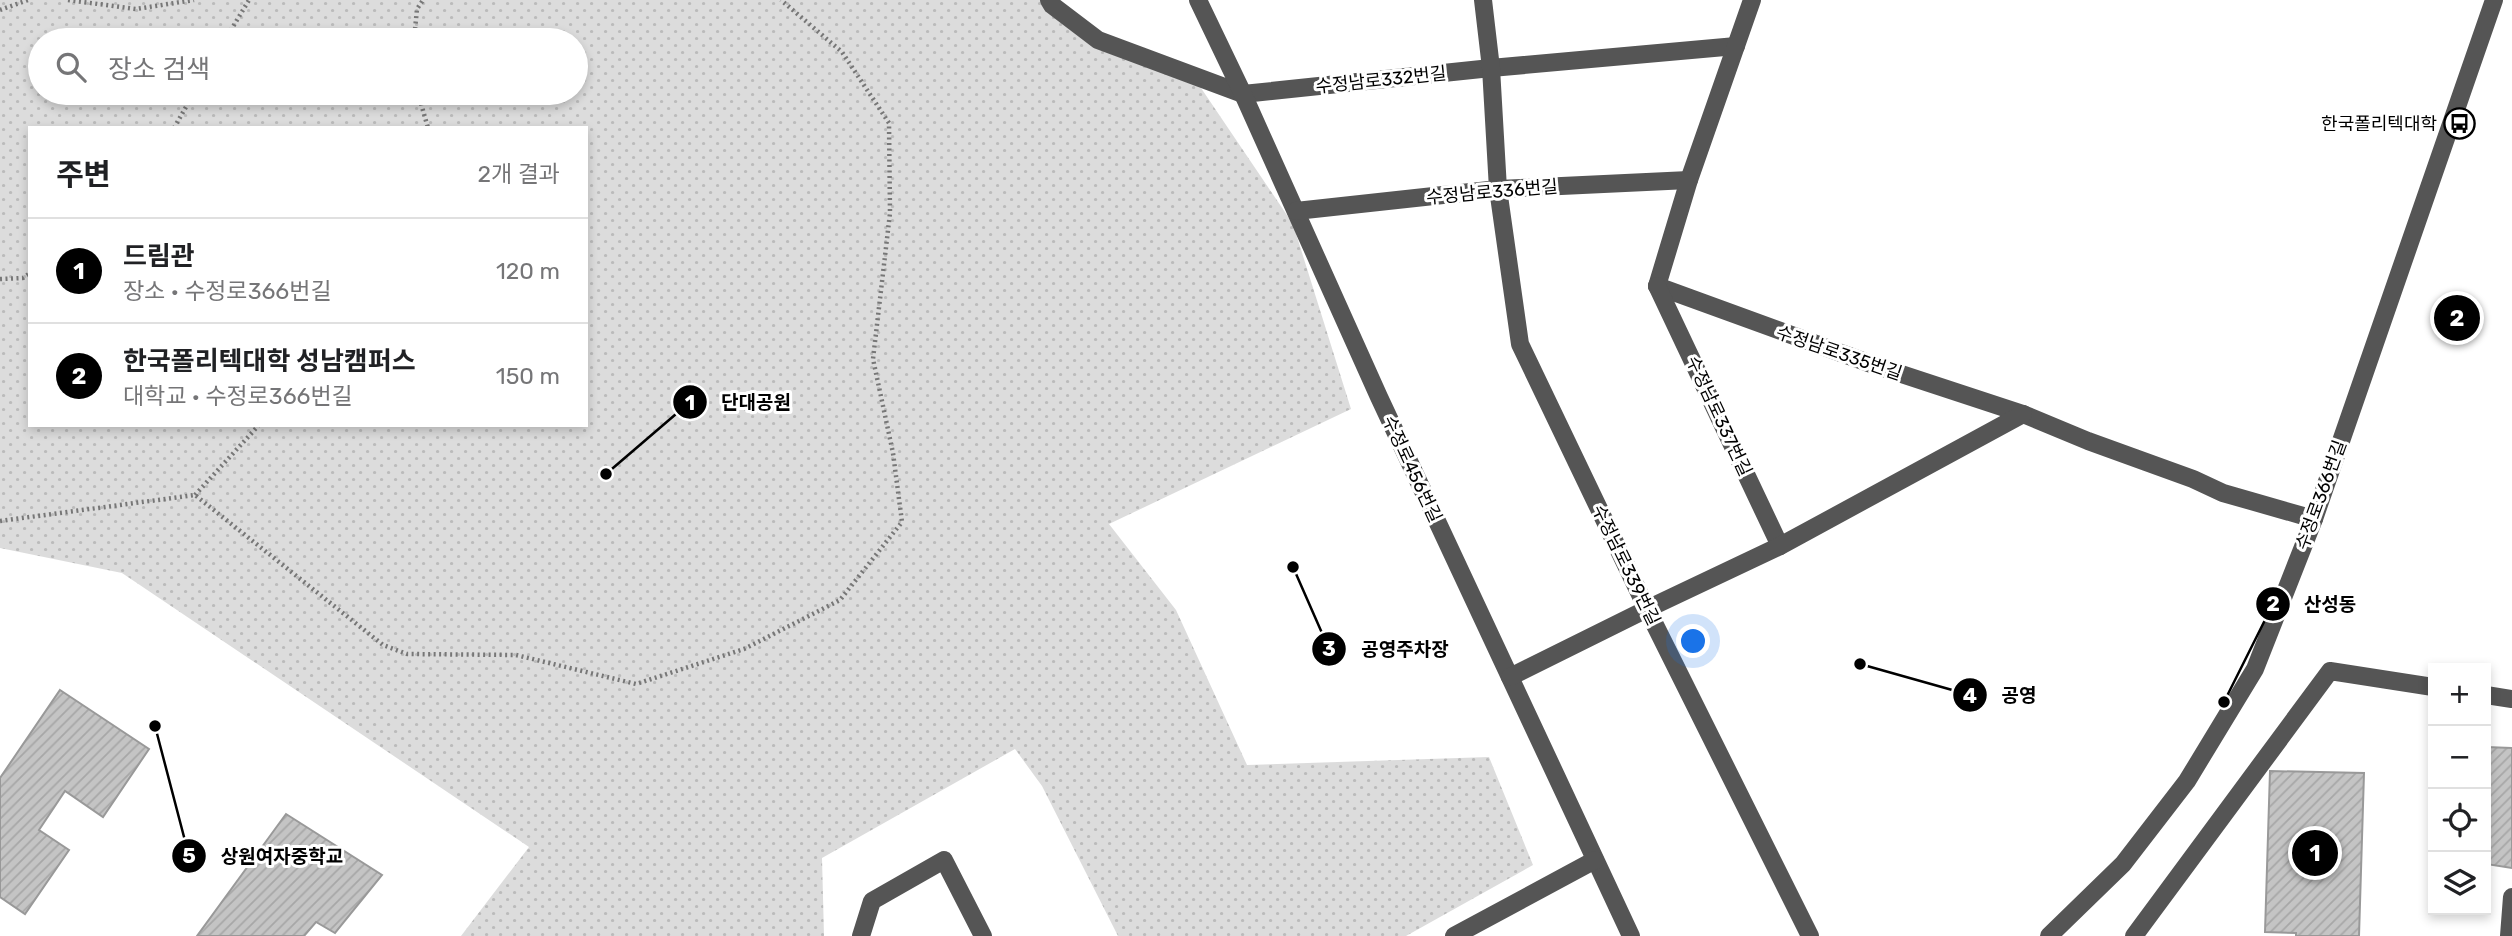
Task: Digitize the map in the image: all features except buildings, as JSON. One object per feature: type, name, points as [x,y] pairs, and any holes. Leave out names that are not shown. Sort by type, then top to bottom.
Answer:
[{"type":"street","name":"수정남로332번길","points":[[1049,0],[1098,40],[1242,94],[1736,46]]},
{"type":"street","name":"수정로456번길","points":[[1198,0],[1379,397],[1631,936]]},
{"type":"street","name":"수정남로339번길","points":[[1483,0],[1491,68],[1498,189],[1520,344],[1647,609],[1810,936]]},
{"type":"street","points":[[1657,286],[1689,180],[1752,0]]},
{"type":"street","name":"수정로366번길","points":[[2049,936],[2123,864],[2187,781],[2255,668],[2314,519],[2494,0]]},
{"type":"street","name":"수정남로336번길","points":[[1296,211],[1498,189],[1689,180]]},
{"type":"street","name":"수정남로335번길","points":[[1657,286],[1835,352],[2023,414],[2223,493],[2314,519]]},
{"type":"street","name":"수정남로337번길","points":[[1657,286],[1780,547]]},
{"type":"street","points":[[1510,677],[1780,547],[2023,414]]},
{"type":"street","points":[[2134,936],[2330,671],[2428,686]]},
{"type":"street","points":[[2491,696],[2512,699]]},
{"type":"street","points":[[862,936],[872,901],[944,860],[983,936]]},
{"type":"street","points":[[1454,936],[1595,860]]},
{"type":"street","points":[[2509,936],[2512,897]]},
{"type":"path","points":[[0,10],[28,0]]},
{"type":"path","points":[[68,0],[136,9],[194,0]]},
{"type":"path","points":[[232,28],[249,0]]},
{"type":"path","points":[[415,28],[417,9],[423,0]]},
{"type":"path","points":[[195,495],[383,645],[407,654],[516,655],[636,684],[744,649],[841,600],[902,522],[893,453],[873,359],[890,213],[889,122],[842,52],[781,0]]},
{"type":"path","points":[[175,126],[187,105]]},
{"type":"path","points":[[421,105],[427,126]]},
{"type":"path","points":[[0,279],[23,278],[28,274]]},
{"type":"path","points":[[0,521],[195,495],[257,427]]},
{"type":"shaded area","points":[[0,0],[1049,0],[1052,5],[1201,88],[1293,224],[1351,409],[1109,524],[1176,610],[1247,765],[1489,757],[1533,865],[1406,936],[1118,936],[1042,786],[1015,749],[822,858],[824,936],[461,936],[529,847],[122,573],[0,548]]},
{"type":"place","name":"한국폴리텍대학","points":[[2460,124]]},
{"type":"place","name":"한국폴리텍대학 성남캠퍼스","points":[[2457,318]]},
{"type":"place","name":"단대공원","points":[[606,474]]},
{"type":"place","name":"공영주차장","points":[[1293,567]]},
{"type":"place","name":"공영","points":[[1860,664]]},
{"type":"place","name":"산성동","points":[[2224,702]]},
{"type":"place","name":"상원여자중학교","points":[[155,726]]},
{"type":"place","name":"드림관","points":[[2315,853]]}]
